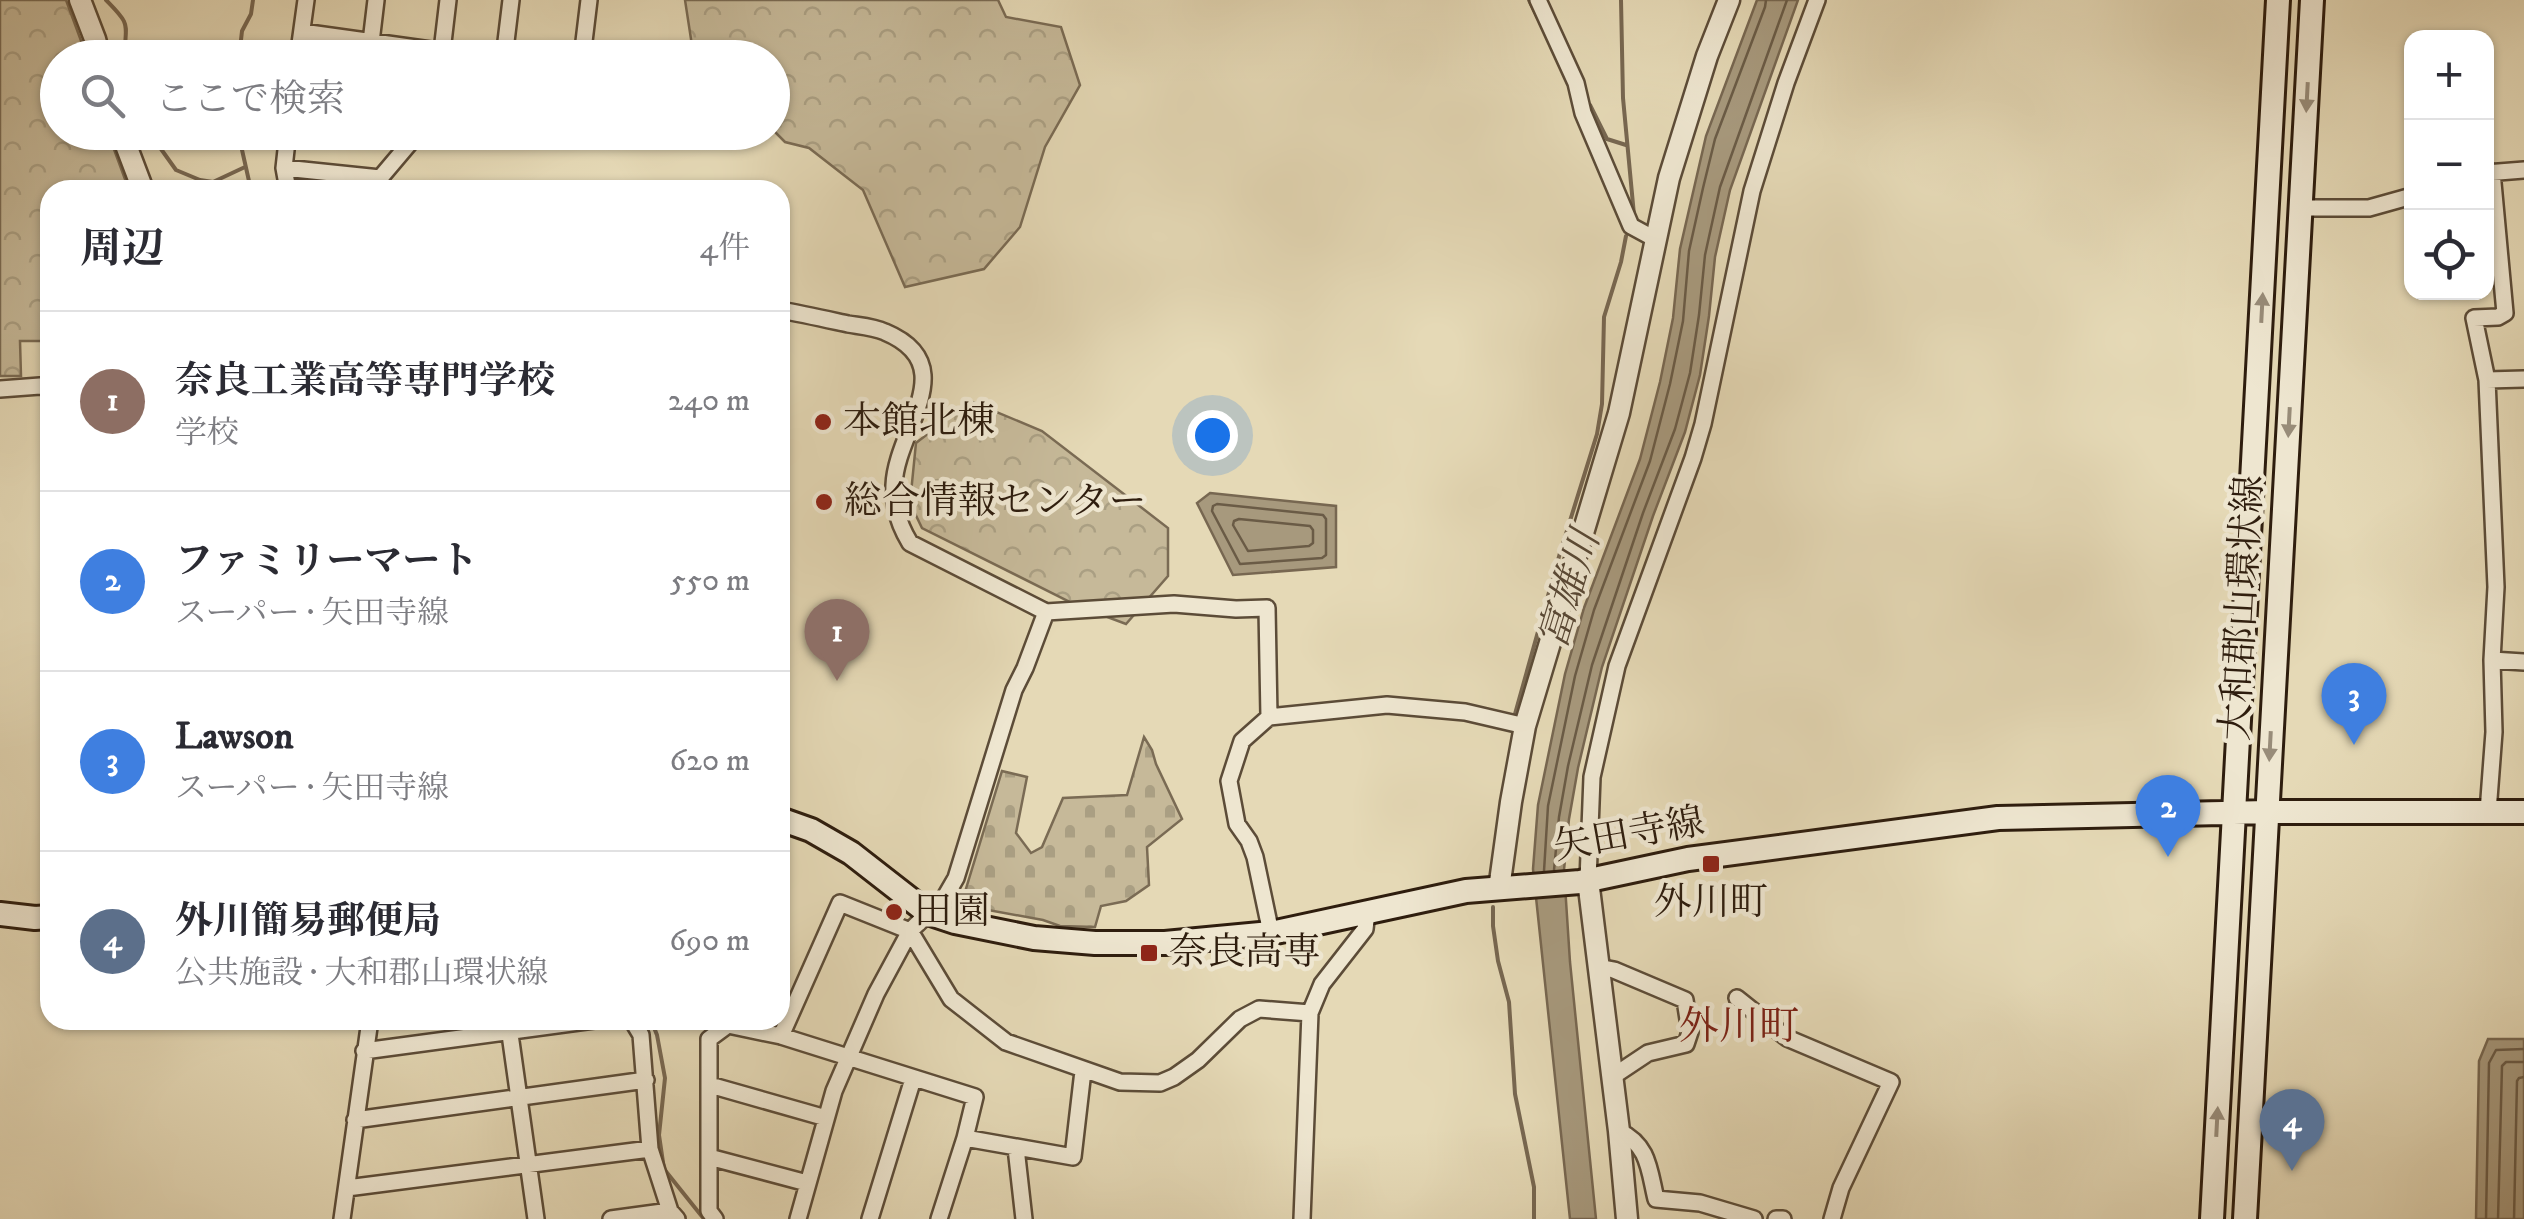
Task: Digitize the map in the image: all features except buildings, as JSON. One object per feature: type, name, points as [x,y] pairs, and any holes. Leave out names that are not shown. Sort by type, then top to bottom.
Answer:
[{"type":"main road","name":"大和郡山環状線","points":[[2212,1219],[2278,0]]},
{"type":"main road","name":"大和郡山環状線","points":[[2245,1219],[2312,0]]},
{"type":"main road","name":"矢田寺線","points":[[790,823],[851,854],[928,913],[956,922],[1018,935],[1095,943],[1165,943],[1271,933],[1466,891],[1584,881],[1688,859],[1998,818],[2234,812],[2524,812]]},
{"type":"main road","points":[[0,914],[40,918]]},
{"type":"street","points":[[80,0],[95,40]]},
{"type":"street","points":[[301,40],[306,0]]},
{"type":"street","points":[[371,40],[376,0]]},
{"type":"street","points":[[443,40],[448,0]]},
{"type":"street","points":[[506,40],[511,0]]},
{"type":"street","points":[[584,40],[589,0]]},
{"type":"street","points":[[1538,0],[1576,83],[1583,113],[1631,226],[1656,239]]},
{"type":"street","points":[[1507,888],[1511,802],[1526,726],[1619,414],[1669,178],[1728,0]]},
{"type":"street","points":[[1627,1219],[1619,1130],[1584,881],[1592,777],[1616,666],[1694,458],[1752,191],[1786,83],[1818,0]]},
{"type":"street","points":[[302,32],[357,40]]},
{"type":"street","points":[[128,150],[139,180]]},
{"type":"street","points":[[286,150],[286,180]]},
{"type":"street","points":[[378,180],[404,150]]},
{"type":"street","points":[[284,168],[352,180]]},
{"type":"street","points":[[2494,173],[2524,170]]},
{"type":"street","points":[[2300,208],[2369,208],[2404,198]]},
{"type":"street","points":[[2488,812],[2494,732],[2496,586],[2487,380],[2474,318],[2504,313],[2494,207]]},
{"type":"street","points":[[790,312],[883,330],[907,344],[924,368],[924,390],[900,454],[894,485],[898,524],[910,544],[1046,612],[1174,604],[1267,608],[1269,717]]},
{"type":"street","points":[[2487,380],[2524,379]]},
{"type":"street","points":[[0,388],[40,386]]},
{"type":"street","points":[[798,1219],[834,1091],[876,994],[910,931],[945,897],[956,878],[1014,690],[1046,612]]},
{"type":"street","points":[[2492,660],[2524,662]]},
{"type":"street","points":[[1271,933],[1255,857],[1237,824],[1229,781],[1242,741],[1269,717],[1387,705],[1465,712],[1526,726]]},
{"type":"street","points":[[790,1014],[840,902],[910,931],[951,999],[1006,1042],[1120,1082],[1160,1083],[1174,1077],[1198,1060],[1240,1019],[1259,1009],[1310,1013]]},
{"type":"street","points":[[1302,1219],[1310,1013],[1322,984],[1364,930],[1367,912]]},
{"type":"street","points":[[1598,967],[1685,1000],[1690,1032],[1686,1044],[1648,1054],[1612,1077]]},
{"type":"street","points":[[1737,998],[1788,1038],[1892,1082],[1841,1188],[1832,1219]]},
{"type":"street","points":[[342,1219],[368,1030]]},
{"type":"street","points":[[364,1051],[486,1030]]},
{"type":"street","points":[[510,1030],[536,1219]]},
{"type":"street","points":[[610,1219],[673,1215],[650,1150],[638,1030]]},
{"type":"street","points":[[715,1219],[708,1212],[709,1039],[721,1030]]},
{"type":"street","points":[[752,1030],[974,1097],[939,1219]]},
{"type":"street","points":[[780,1036],[783,1030]]},
{"type":"street","points":[[965,1138],[1073,1158],[1083,1071]]},
{"type":"street","points":[[870,1219],[912,1079]]},
{"type":"street","points":[[356,1120],[646,1080]]},
{"type":"street","points":[[710,1086],[826,1118]]},
{"type":"street","points":[[1619,1130],[1646,1154],[1656,1199],[1700,1204],[1754,1219]]},
{"type":"street","points":[[1016,1148],[1024,1219]]},
{"type":"street","points":[[347,1188],[650,1150]]},
{"type":"street","points":[[709,1157],[807,1183]]},
{"type":"green space","points":[[0,0],[66,0],[81,40],[40,40],[40,150],[114,150],[125,180],[40,180],[40,341],[20,341],[21,376],[0,376]]},
{"type":"green space","points":[[685,0],[998,0],[1006,17],[1061,27],[1080,85],[1045,147],[1020,227],[984,269],[905,287],[863,190],[809,148],[790,143],[790,40],[691,40]]},
{"type":"green space","points":[[970,401],[1042,431],[1168,528],[1168,576],[1126,624],[1078,606],[922,528],[910,503],[916,443]]},
{"type":"green space","points":[[1144,737],[1182,819],[1147,847],[1149,885],[1126,901],[1101,906],[1095,927],[1060,926],[961,905],[1002,771],[1027,777],[1016,833],[1031,853],[1042,847],[1063,798],[1127,795]]},
{"type":"water","points":[[1757,0],[1798,0],[1730,190],[1715,257],[1700,375],[1685,432],[1602,667],[1569,819],[1564,870],[1570,962],[1596,1219],[1570,1219],[1533,869],[1538,805],[1565,674],[1584,608],[1640,459],[1660,382],[1673,318],[1680,249],[1706,136]]},
{"type":"water","points":[[1210,493],[1336,506],[1336,567],[1233,575],[1197,503]]},
{"type":"water","points":[[2488,1039],[2524,1039],[2524,1219],[2476,1219],[2479,1061]]},
{"type":"waterway","points":[[106,0],[124,21],[126,40]]},
{"type":"waterway","points":[[241,40],[253,0]]},
{"type":"waterway","points":[[1529,0],[1538,18]]},
{"type":"waterway","points":[[1621,0],[1623,98],[1634,215]]},
{"type":"waterway","points":[[1590,105],[1607,139],[1626,145]]},
{"type":"waterway","points":[[162,150],[176,170],[200,180]]},
{"type":"waterway","points":[[242,150],[249,180]]},
{"type":"waterway","points":[[217,180],[245,167]]},
{"type":"waterway","name":"富雄川","points":[[1515,714],[1597,434],[1602,404],[1604,317],[1626,236]]},
{"type":"waterway","points":[[1493,907],[1498,961],[1509,1002],[1515,1094],[1534,1187],[1534,1219]]},
{"type":"waterway","points":[[655,1030],[665,1078],[659,1135],[664,1169],[704,1219]]},
{"type":"place","name":"本館北棟","points":[[823,422]]},
{"type":"place","name":"総合情報センター","points":[[824,502]]},
{"type":"place","name":"奈良工業高等専門学校","points":[[837,681]]},
{"type":"place","name":"Lawson","points":[[2354,745]]},
{"type":"place","name":"ファミリーマート","points":[[2168,857]]},
{"type":"place","name":"外川町","points":[[1711,864]]},
{"type":"place","name":"田園","points":[[894,912]]},
{"type":"place","name":"奈良高専","points":[[1149,953]]},
{"type":"place","name":"外川簡易郵便局","points":[[2292,1171]]},
{"type":"district","name":"外川町","points":[[1739,1028]]}]
